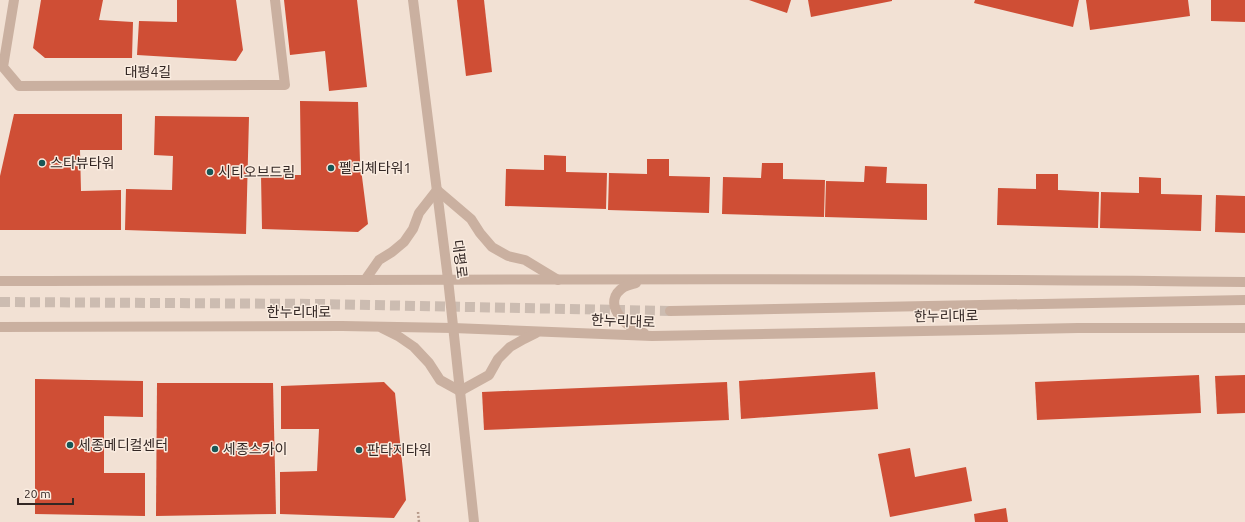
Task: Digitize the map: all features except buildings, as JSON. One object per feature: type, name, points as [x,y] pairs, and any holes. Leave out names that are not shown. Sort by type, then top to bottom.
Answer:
[{"type":"street","name":"대평4길","points":[[14,0],[2,67],[19,86],[285,85],[275,0]]},
{"type":"street","name":"대평로","points":[[413,0],[448,279],[474,522]]},
{"type":"street","points":[[365,280],[379,260],[404,242],[413,229],[419,213],[437,190],[471,219],[492,247],[508,256],[525,260],[558,280]]},
{"type":"street","points":[[0,282],[448,279],[1040,280],[1245,282]]},
{"type":"street","points":[[646,280],[625,286],[617,293],[614,301],[616,311],[624,322],[637,331],[652,336]]},
{"type":"street","points":[[670,311],[1245,300]]},
{"type":"street","name":"한누리대로","points":[[0,326],[453,328],[652,336],[1078,328],[1245,328]]},
{"type":"street","points":[[379,327],[398,336],[414,347],[429,362],[440,380],[460,391],[489,375],[498,359],[510,347],[539,332]]},
{"type":"path","points":[[418,512],[419,522]]},
{"type":"tunnel","points":[[0,302],[321,304],[670,311]]},
{"type":"place","name":"스타뷰타워","points":[[42,163]]},
{"type":"place","name":"펠리체타워1","points":[[331,168]]},
{"type":"place","name":"시티오브드림","points":[[210,172]]},
{"type":"place","name":"세종메디컬센터","points":[[70,445]]},
{"type":"place","name":"세종스카이","points":[[215,449]]},
{"type":"place","name":"판타지타워","points":[[359,450]]}]
